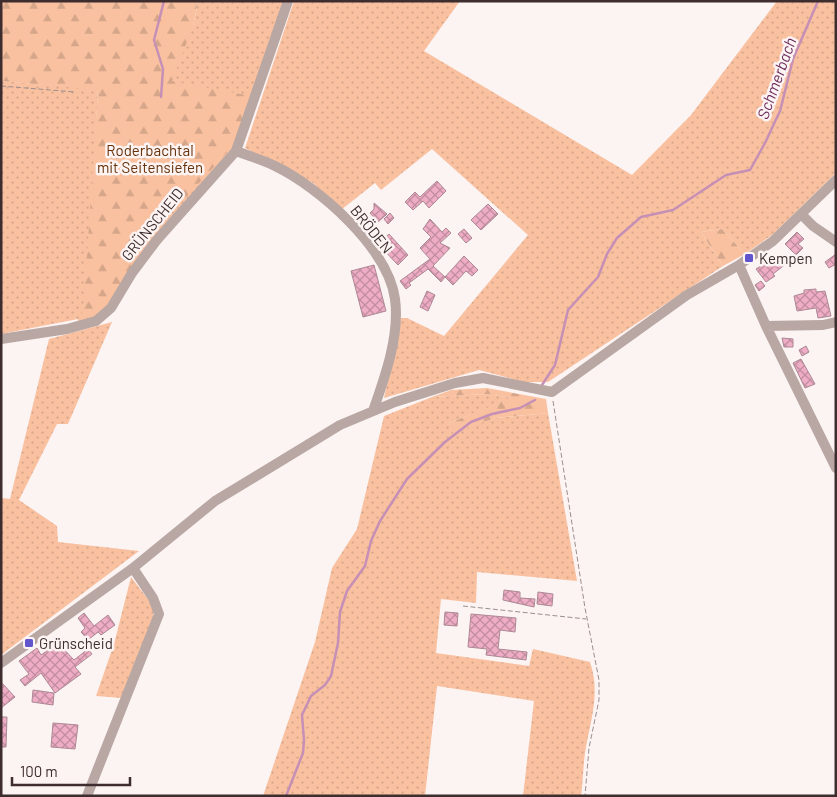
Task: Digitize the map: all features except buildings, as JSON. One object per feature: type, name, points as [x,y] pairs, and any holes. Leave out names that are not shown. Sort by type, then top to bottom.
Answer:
[{"type":"street","name":"GRÜNSCHEID","points":[[1,340],[67,329],[96,321],[111,308],[132,273],[156,241],[236,151],[288,1]]},
{"type":"street","name":"BRÖDEN","points":[[236,151],[276,166],[309,186],[339,211],[373,250],[390,278],[395,299],[394,335],[383,383],[373,411]]},
{"type":"street","points":[[1,663],[133,568],[214,501],[340,425],[373,411],[455,383],[483,378],[552,392],[687,295],[739,265],[773,241],[836,180]]},
{"type":"street","points":[[801,214],[836,242]]},
{"type":"street","points":[[739,265],[766,326],[836,468]]},
{"type":"street","points":[[766,326],[823,325],[836,322]]},
{"type":"street","points":[[86,796],[159,614],[153,598],[133,568]]},
{"type":"path","points":[[1,86],[75,92]]},
{"type":"path","points":[[552,392],[587,619],[599,680],[599,700],[588,748],[585,796]]},
{"type":"path","points":[[463,606],[587,619]]},
{"type":"green space","name":"Roderbachtal mit Seitensiefen","points":[[1,1],[198,1],[193,26],[172,81],[251,96],[232,147],[169,216],[97,317],[81,318],[84,301],[98,90],[1,81]]},
{"type":"green space","points":[[198,1],[284,1],[254,99],[236,148],[117,298],[90,321],[78,323],[78,319],[1,334],[1,81],[98,89],[96,127],[193,26]]},
{"type":"green space","points":[[294,1],[460,1],[424,51],[632,175],[691,115],[777,1],[836,1],[836,173],[772,235],[745,254],[722,229],[701,232],[723,266],[548,382],[524,382],[479,370],[384,398],[400,318],[407,318],[444,336],[528,235],[432,149],[381,190],[375,183],[341,210],[313,183],[245,148]]},
{"type":"green space","points":[[722,229],[745,254],[723,266],[701,232]]},
{"type":"green space","points":[[112,322],[68,424],[57,424],[19,500],[57,526],[58,542],[139,551],[1,655],[1,498],[10,499],[49,339]]},
{"type":"green space","points":[[487,388],[546,399],[548,413],[495,418],[453,433],[449,423],[512,398],[487,394],[432,397],[451,390]]},
{"type":"green space","points":[[487,394],[513,398],[449,423],[453,432],[495,418],[548,413],[577,581],[477,572],[476,603],[441,599],[436,653],[529,666],[533,649],[590,662],[595,685],[595,696],[585,753],[581,796],[523,796],[534,701],[437,686],[425,796],[263,796],[315,642],[332,568],[357,529],[384,416],[432,397]]},
{"type":"green space","points":[[131,577],[153,606],[153,620],[122,698],[96,696],[114,644]]},
{"type":"waterway","points":[[161,97],[163,69],[154,40],[164,1]]},
{"type":"waterway","name":"Schmerbach","points":[[542,385],[555,365],[568,310],[598,277],[607,254],[617,238],[641,217],[673,210],[726,175],[750,170],[780,111],[793,59],[818,1]]},
{"type":"waterway","name":"Schmerbach","points":[[286,796],[303,753],[302,715],[311,696],[325,685],[331,676],[338,643],[340,612],[347,591],[365,566],[371,541],[380,521],[407,479],[445,442],[471,422],[492,414],[520,408],[535,400]]},
{"type":"place","name":"Kempen","points":[[749,258]]},
{"type":"place","name":"Grünscheid","points":[[29,643]]}]
